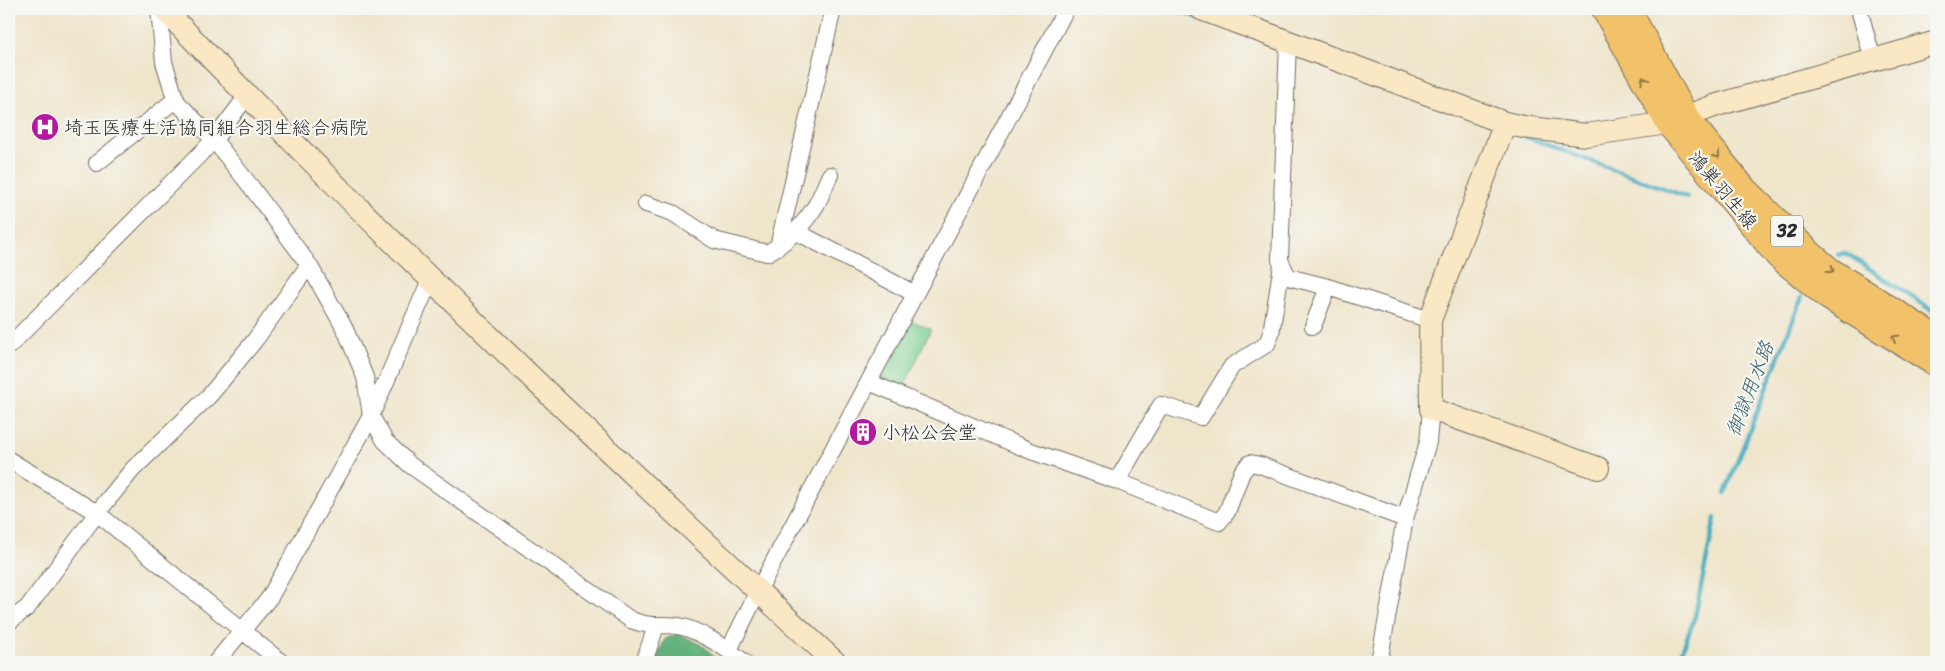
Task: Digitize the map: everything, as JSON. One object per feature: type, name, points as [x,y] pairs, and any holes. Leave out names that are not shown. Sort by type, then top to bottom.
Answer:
[{"type":"main road","name":"鴻巣羽生線","points":[[1604,9],[1677,120],[1778,256],[1828,298],[1936,364]]},
{"type":"main road","name":"鴻巣羽生線","points":[[1628,9],[1677,120],[1745,190],[1831,271],[1936,338]]},
{"type":"street","points":[[159,9],[164,62],[176,99],[214,140],[309,265],[345,329],[365,378],[371,416],[385,441],[410,465],[631,620],[644,625],[679,626],[729,650],[744,662]]},
{"type":"street","points":[[164,9],[247,96],[430,280],[835,662]]},
{"type":"street","points":[[778,247],[833,9]]},
{"type":"street","points":[[729,650],[758,591],[1066,9]]},
{"type":"street","points":[[1201,9],[1505,123],[1586,135],[1677,120],[1717,105],[1936,42]]},
{"type":"street","points":[[1859,9],[1872,60]]},
{"type":"street","points":[[1288,41],[1280,260],[1288,277],[1328,287],[1430,320]]},
{"type":"street","points":[[9,346],[214,140],[247,96]]},
{"type":"street","points":[[97,163],[176,99]]},
{"type":"street","points":[[1379,662],[1405,518],[1428,442],[1431,409],[1430,320],[1505,123]]},
{"type":"street","points":[[646,204],[674,213],[714,240],[767,253],[778,247],[815,206],[830,175]]},
{"type":"street","points":[[794,231],[915,294]]},
{"type":"street","points":[[9,622],[28,607],[97,513],[133,468],[210,395],[255,340],[309,265]]},
{"type":"street","points":[[1117,481],[1161,405],[1201,417],[1232,366],[1267,344],[1272,333],[1282,265]]},
{"type":"street","points":[[216,662],[270,597],[371,416],[430,280]]},
{"type":"street","points":[[1314,326],[1328,287]]},
{"type":"street","points":[[869,382],[1031,451],[1117,481],[1219,522],[1227,512],[1245,468],[1250,463],[1405,518]]},
{"type":"street","points":[[1431,409],[1598,468]]},
{"type":"street","points":[[9,460],[97,513],[274,659]]},
{"type":"street","points":[[644,662],[656,626]]},
{"type":"green space","points":[[912,321],[931,329],[904,387],[882,378]]},
{"type":"green space","points":[[678,634],[706,648],[715,662],[686,662],[681,660],[678,662],[655,662],[665,639]]},
{"type":"waterway","points":[[1173,9],[1197,17]]},
{"type":"waterway","points":[[1526,137],[1687,197]]},
{"type":"waterway","name":"御獄用水路","points":[[1838,255],[1845,253],[1849,255],[1936,313]]},
{"type":"waterway","name":"御獄用水路","points":[[1725,493],[1802,297]]},
{"type":"waterway","name":"御獄用水路","points":[[1678,662],[1695,616],[1715,518]]},
{"type":"place","name":"埼玉医療生活協同組合羽生総合病院","points":[[45,127]]},
{"type":"place","name":"小松公会堂","points":[[863,432]]}]
